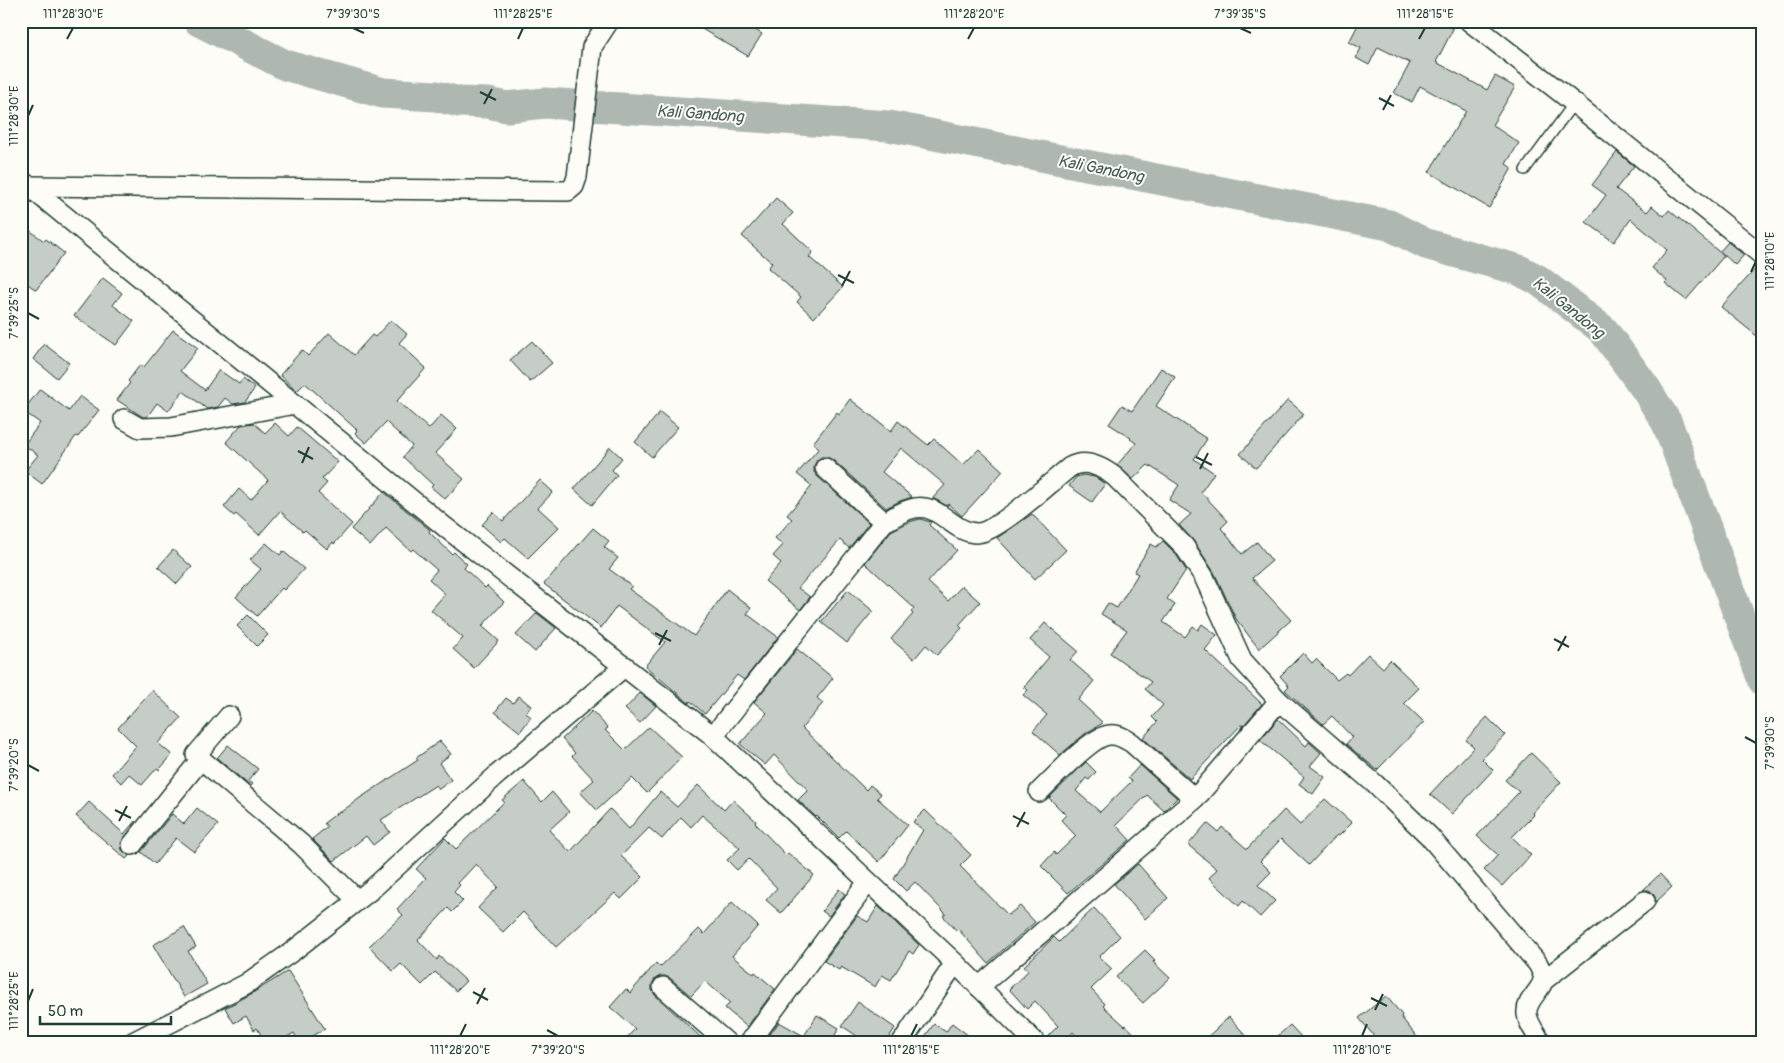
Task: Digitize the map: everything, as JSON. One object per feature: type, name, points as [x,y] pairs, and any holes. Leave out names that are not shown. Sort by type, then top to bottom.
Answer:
[{"type":"street","points":[[24,184],[564,192],[571,189],[575,184],[579,164],[592,47],[609,21]]},
{"type":"street","points":[[1469,21],[1574,103],[1763,256]]},
{"type":"street","points":[[24,184],[446,528],[713,736],[955,963],[1035,1042]]},
{"type":"street","points":[[124,419],[140,428],[171,426],[295,404]]},
{"type":"street","points":[[713,736],[884,522],[912,508],[933,509],[966,532],[978,533],[988,530],[1005,520],[1077,463],[1103,467],[1116,477],[1184,546],[1204,577],[1242,660],[1278,701],[1375,784],[1429,836],[1538,964],[1543,981]]},
{"type":"street","points":[[825,468],[884,522]]},
{"type":"street","points":[[133,1042],[246,984],[293,951],[372,889],[512,762],[625,666]]},
{"type":"street","points":[[979,986],[1195,799],[1278,701]]},
{"type":"street","points":[[230,716],[196,755],[302,844],[357,900]]},
{"type":"street","points":[[1039,792],[1091,743],[1110,734],[1121,736],[1132,743],[1195,799]]},
{"type":"street","points":[[132,845],[201,759]]},
{"type":"street","points":[[750,1042],[868,882]]},
{"type":"street","points":[[1542,1042],[1527,1015],[1527,1006],[1543,981],[1645,901]]},
{"type":"street","points":[[902,1042],[955,963]]},
{"type":"street","points":[[663,987],[715,1038]]},
{"type":"lane","points":[[1525,170],[1574,103]]},
{"type":"building","points":[[688,21],[740,21],[762,34],[748,56]]},
{"type":"building","points":[[1360,21],[1439,21],[1453,29],[1436,62],[1487,90],[1495,76],[1515,87],[1492,125],[1519,143],[1506,164],[1512,168],[1489,208],[1429,172],[1466,111],[1420,86],[1412,102],[1394,93],[1410,63],[1378,47],[1369,65],[1356,58],[1361,48],[1349,42]]},
{"type":"building","points":[[1617,152],[1634,166],[1616,189],[1647,212],[1652,206],[1664,216],[1669,210],[1724,256],[1686,300],[1665,283],[1667,281],[1652,268],[1667,250],[1631,219],[1614,242],[1586,222],[1606,195],[1592,185]]},
{"type":"building","points":[[776,198],[793,213],[783,224],[813,252],[809,257],[843,287],[814,318],[797,302],[801,297],[768,268],[772,263],[742,236]]},
{"type":"building","points":[[21,224],[44,241],[46,239],[64,253],[36,290],[21,279]]},
{"type":"building","points":[[1728,242],[1744,255],[1735,265],[1720,251]]},
{"type":"building","points":[[1758,266],[1763,267],[1763,341],[1721,307]]},
{"type":"building","points":[[103,278],[122,293],[113,305],[134,321],[116,345],[74,316]]},
{"type":"building","points":[[391,320],[407,334],[399,343],[426,368],[397,401],[429,429],[441,415],[457,429],[435,453],[464,479],[445,499],[403,457],[412,446],[386,422],[366,443],[355,433],[357,430],[305,383],[297,391],[280,375],[302,350],[308,356],[329,333],[354,355],[372,335],[375,337]]},
{"type":"building","points":[[173,330],[198,348],[180,371],[205,390],[219,370],[239,384],[243,379],[255,388],[245,402],[233,404],[225,398],[218,407],[207,409],[183,391],[168,411],[157,403],[147,417],[143,417],[117,400],[130,383],[128,381],[140,365],[144,367]]},
{"type":"building","points":[[532,341],[552,363],[530,382],[510,360]]},
{"type":"building","points":[[44,344],[69,363],[57,378],[33,359]]},
{"type":"building","points":[[1161,368],[1175,377],[1156,406],[1207,439],[1194,459],[1214,473],[1201,492],[1228,521],[1221,528],[1242,554],[1257,542],[1272,561],[1252,578],[1291,620],[1259,649],[1236,619],[1214,572],[1193,540],[1179,525],[1191,514],[1169,500],[1179,485],[1148,465],[1133,479],[1117,465],[1136,443],[1109,424],[1122,405],[1132,411]]},
{"type":"building","points":[[40,389],[69,411],[80,396],[99,410],[78,437],[76,436],[42,484],[25,471],[38,455],[24,445],[40,423],[23,411]]},
{"type":"building","points":[[850,399],[891,431],[898,421],[928,445],[934,439],[963,465],[979,449],[1003,471],[962,516],[948,504],[947,506],[933,498],[945,485],[901,448],[882,472],[912,497],[886,508],[833,460],[821,457],[814,466],[814,472],[869,523],[849,548],[840,540],[798,588],[810,597],[800,610],[765,581],[781,563],[773,556],[783,545],[775,538],[792,519],[787,515],[812,486],[797,474],[819,448],[813,443],[837,412],[839,414]]},
{"type":"building","points":[[1288,400],[1304,414],[1256,468],[1240,454]]},
{"type":"building","points":[[660,412],[678,427],[652,457],[635,442]]},
{"type":"building","points":[[254,423],[265,433],[275,423],[289,436],[297,427],[338,462],[322,479],[327,483],[318,493],[352,524],[327,549],[305,530],[303,532],[280,511],[259,535],[236,514],[234,516],[224,507],[239,489],[251,500],[268,480],[226,442],[241,425]]},
{"type":"building","points":[[610,447],[622,458],[612,470],[617,475],[592,505],[574,489]]},
{"type":"building","points":[[1083,475],[1095,477],[1105,484],[1092,502],[1069,486],[1076,477]]},
{"type":"building","points":[[540,480],[553,492],[538,508],[559,527],[528,558],[505,538],[501,542],[482,525],[493,512],[503,521]]},
{"type":"building","points":[[384,492],[430,530],[429,532],[452,554],[454,552],[467,564],[464,568],[485,588],[487,586],[504,602],[482,626],[499,641],[474,668],[453,649],[463,638],[431,610],[445,594],[429,579],[437,570],[413,549],[411,551],[386,528],[370,546],[351,529]]},
{"type":"building","points":[[1032,514],[1066,550],[1035,579],[997,538]]},
{"type":"building","points":[[920,519],[931,522],[929,525],[957,550],[928,582],[948,601],[962,586],[980,602],[959,625],[962,628],[937,655],[926,645],[914,659],[891,639],[913,614],[911,612],[914,608],[865,563],[891,531]]},
{"type":"building","points":[[593,528],[609,541],[604,547],[618,558],[609,569],[632,586],[629,589],[694,636],[727,589],[751,608],[747,614],[778,637],[744,680],[737,675],[705,714],[645,666],[665,642],[617,606],[601,628],[544,584]]},
{"type":"building","points":[[1163,541],[1175,553],[1186,570],[1167,599],[1175,605],[1163,622],[1185,637],[1193,626],[1198,630],[1202,624],[1217,635],[1205,650],[1262,704],[1243,726],[1241,725],[1190,779],[1143,738],[1157,722],[1152,717],[1163,705],[1145,689],[1151,682],[1110,653],[1127,630],[1101,614],[1108,603],[1117,608],[1138,574],[1134,572],[1151,544],[1156,547]]},
{"type":"building","points":[[266,543],[280,555],[283,551],[304,569],[284,590],[282,588],[257,616],[236,597],[261,569],[250,560]]},
{"type":"building","points":[[173,550],[192,567],[177,584],[158,567]]},
{"type":"building","points":[[848,590],[873,611],[847,643],[821,622]]},
{"type":"building","points":[[537,613],[556,628],[535,652],[516,635]]},
{"type":"building","points":[[248,615],[268,635],[257,646],[237,626]]},
{"type":"building","points":[[1045,623],[1078,651],[1070,660],[1094,681],[1078,700],[1103,723],[1086,733],[1060,755],[1033,731],[1047,715],[1023,695],[1028,690],[1024,687],[1049,657],[1030,640]]},
{"type":"building","points":[[797,649],[833,678],[817,698],[823,703],[802,728],[866,790],[870,785],[881,794],[877,798],[908,825],[879,862],[846,831],[839,838],[798,800],[808,790],[774,755],[765,765],[740,744],[767,713],[754,702]]},
{"type":"building","points":[[1303,653],[1312,663],[1316,659],[1337,680],[1346,673],[1348,675],[1368,654],[1383,668],[1390,660],[1419,688],[1404,703],[1424,722],[1377,770],[1346,744],[1352,737],[1332,716],[1323,724],[1285,690],[1289,686],[1280,676]]},
{"type":"building","points":[[152,690],[181,718],[158,743],[172,755],[142,785],[129,774],[121,783],[112,774],[136,746],[118,728]]},
{"type":"building","points":[[640,693],[656,706],[640,723],[625,709]]},
{"type":"building","points":[[519,696],[531,706],[526,713],[531,717],[520,732],[495,712],[506,698],[513,703]]},
{"type":"building","points":[[592,711],[608,728],[605,730],[625,750],[649,727],[682,757],[647,793],[632,778],[597,810],[580,792],[594,780],[572,756],[575,753],[562,739]]},
{"type":"building","points":[[1487,717],[1505,735],[1482,759],[1493,770],[1452,814],[1430,794],[1474,747],[1466,740]]},
{"type":"building","points":[[1278,719],[1306,746],[1309,742],[1321,753],[1310,766],[1325,777],[1313,794],[1299,784],[1304,777],[1260,740]]},
{"type":"building","points":[[440,741],[451,754],[439,763],[451,780],[439,789],[436,785],[381,820],[390,832],[373,845],[366,836],[334,861],[312,839],[327,827],[324,823],[418,760],[416,758]]},
{"type":"building","points":[[228,745],[258,769],[248,781],[252,784],[250,786],[217,758]]},
{"type":"building","points":[[1531,753],[1561,782],[1532,813],[1534,815],[1512,837],[1531,855],[1502,886],[1484,870],[1498,855],[1477,836],[1519,792],[1505,780]]},
{"type":"building","points":[[1086,762],[1096,772],[1089,780],[1086,778],[1076,791],[1100,812],[1132,781],[1128,778],[1140,765],[1177,798],[1164,811],[1147,795],[1116,825],[1130,840],[1068,893],[1041,866],[1054,852],[1056,855],[1076,836],[1061,820],[1066,815],[1049,798]]},
{"type":"building","points":[[524,781],[542,802],[552,792],[569,812],[549,830],[570,852],[610,809],[629,829],[660,792],[677,807],[698,785],[724,810],[733,800],[756,821],[755,823],[786,855],[788,853],[814,875],[781,913],[766,900],[777,888],[749,859],[737,870],[727,860],[740,848],[702,815],[691,827],[681,817],[662,839],[649,828],[621,856],[643,877],[621,899],[615,893],[556,947],[523,912],[503,932],[478,908],[498,887],[476,864],[458,883],[460,885],[454,892],[463,901],[452,912],[448,908],[418,940],[437,960],[439,956],[466,981],[456,991],[435,972],[422,985],[401,964],[393,971],[369,946],[403,915],[397,909],[426,878],[416,869],[445,838],[456,849],[504,802],[502,800]]},
{"type":"building","points":[[1325,799],[1352,823],[1339,836],[1337,835],[1309,865],[1281,839],[1260,861],[1271,872],[1258,885],[1275,901],[1260,917],[1243,901],[1239,906],[1209,878],[1217,869],[1188,845],[1207,823],[1218,832],[1222,827],[1247,849],[1284,810],[1300,825]]},
{"type":"building","points":[[89,802],[124,834],[136,822],[121,843],[122,850],[129,856],[126,859],[76,816]]},
{"type":"building","points":[[197,808],[218,825],[194,852],[176,838],[155,864],[141,852],[172,814],[184,824]]},
{"type":"building","points":[[925,810],[971,855],[960,866],[1008,915],[1020,906],[1035,922],[988,963],[958,929],[956,930],[943,916],[946,914],[915,882],[906,891],[894,879],[923,830],[913,822]]},
{"type":"building","points":[[1138,864],[1168,898],[1145,919],[1114,884]]},
{"type":"building","points":[[1660,874],[1672,887],[1656,902],[1654,894],[1649,890],[1643,890]]},
{"type":"building","points":[[839,889],[845,894],[829,916],[822,911]]},
{"type":"building","points":[[732,902],[758,926],[732,956],[775,989],[747,1027],[725,1008],[730,1003],[705,981],[691,996],[670,978],[660,976],[652,984],[652,990],[655,995],[706,1042],[623,1042],[635,1029],[610,1007],[626,989],[630,993],[656,963],[660,967],[699,929],[704,934]]},
{"type":"building","points":[[878,906],[919,945],[913,954],[909,951],[891,980],[882,975],[875,987],[841,967],[839,970],[824,961],[857,916],[868,922]]},
{"type":"building","points":[[1094,908],[1120,936],[1099,957],[1112,969],[1091,989],[1105,1004],[1103,1006],[1126,1025],[1142,1042],[1082,1042],[1073,1032],[1064,1042],[1046,1042],[1046,1038],[1058,1026],[1035,1001],[1027,1009],[1009,989],[1028,971],[1024,966],[1054,937],[1059,942]]},
{"type":"building","points":[[184,927],[196,947],[188,951],[207,984],[184,997],[153,945]]},
{"type":"building","points":[[1145,950],[1155,960],[1153,962],[1170,978],[1143,1003],[1116,977]]},
{"type":"building","points":[[288,971],[325,1029],[302,1042],[299,1042],[294,1033],[278,1042],[265,1042],[257,1028],[254,1030],[246,1016],[234,1023],[225,1008]]},
{"type":"building","points":[[1386,996],[1421,1042],[1379,1042],[1359,1018]]},
{"type":"building","points":[[858,1002],[895,1028],[886,1042],[866,1042],[842,1026]]},
{"type":"building","points":[[817,1015],[839,1028],[831,1042],[765,1041],[779,1022],[804,1036]]},
{"type":"building","points":[[1229,1017],[1252,1042],[1202,1042]]},
{"type":"building","points":[[952,1023],[977,1042],[921,1042],[934,1024],[946,1032]]},
{"type":"building","points":[[1290,1025],[1306,1042],[1271,1042]]},
{"type":"waterway","name":"Kali Gandong","points":[[199,21],[285,65],[383,93],[436,96],[459,102],[488,103],[507,107],[545,103],[889,126],[1389,225],[1426,244],[1519,270],[1538,280],[1603,330],[1646,389],[1667,423],[1763,680]]}]
